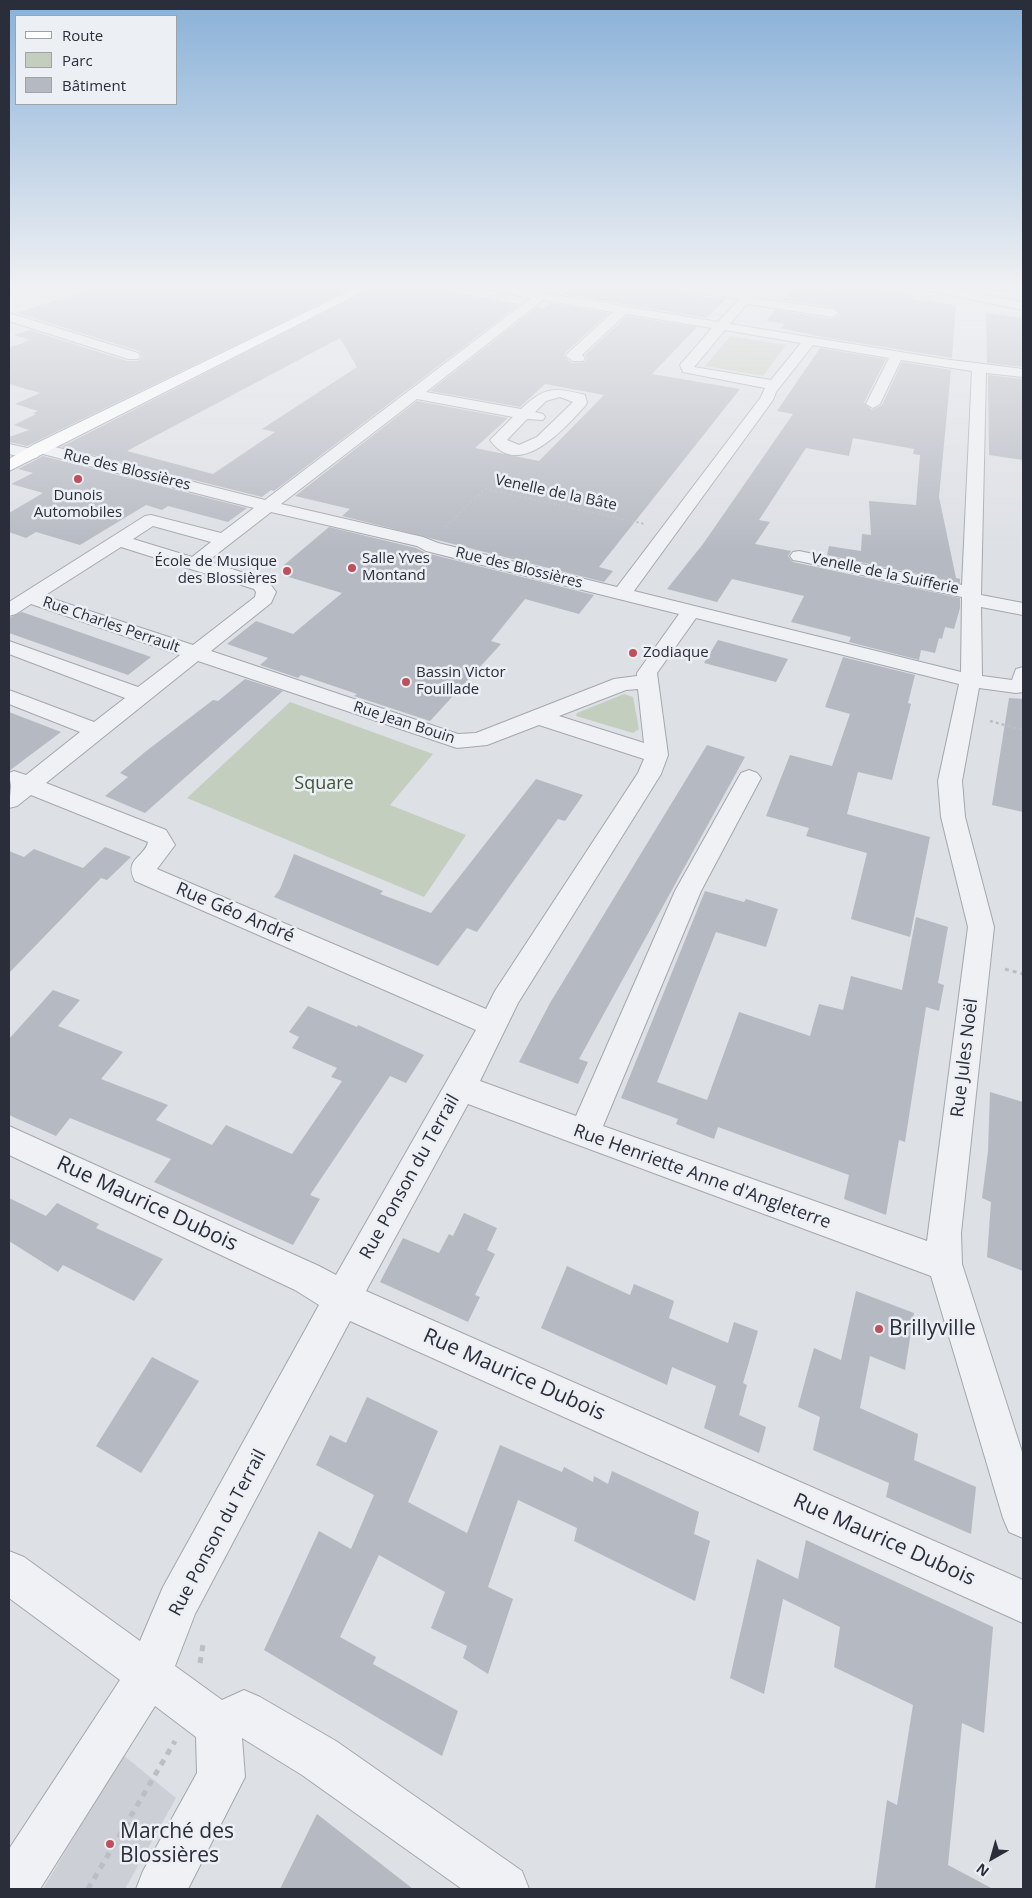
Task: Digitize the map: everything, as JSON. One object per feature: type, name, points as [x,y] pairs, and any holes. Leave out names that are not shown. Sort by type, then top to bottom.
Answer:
[{"type":"main road","points":[[9,466],[35,451],[187,376]]},
{"type":"street","points":[[200,566],[199,561],[203,556],[439,376]]},
{"type":"street","points":[[723,376],[774,385]]},
{"type":"street","points":[[624,593],[768,397],[782,376]]},
{"type":"street","points":[[873,404],[887,376]]},
{"type":"street","name":"Rue Jules Noël","points":[[979,376],[971,596],[971,681],[964,701],[964,714],[950,781],[953,817],[981,926],[944,1233],[945,1264],[1023,1518]]},
{"type":"street","points":[[568,393],[580,398],[580,403],[561,422],[535,446],[517,449],[500,443],[498,440],[541,398],[553,394],[568,393]]},
{"type":"street","points":[[415,394],[561,422]]},
{"type":"street","name":"Rue des Blossières","points":[[9,449],[35,451],[428,544],[971,681],[1016,687],[1023,682],[1023,673]]},
{"type":"street","name":"Rue Charles Perrault","points":[[9,610],[151,520],[224,540]]},
{"type":"street","name":"Rue Charles Perrault","points":[[15,787],[97,730],[264,599],[266,592],[261,585],[118,540]]},
{"type":"street","name":"Venelle de la Suifferie","points":[[799,556],[1023,609]]},
{"type":"street","name":"Rue Charles Perrault","points":[[29,597],[194,653]]},
{"type":"street","points":[[538,717],[657,755],[647,682],[649,668],[691,611]]},
{"type":"street","points":[[9,647],[141,696]]},
{"type":"street","name":"Rue Jean Bouin","points":[[194,653],[457,741],[479,740],[622,684],[647,682]]},
{"type":"street","points":[[9,696],[97,730]]},
{"type":"street","name":"Rue Ponson du Terrail","points":[[12,1889],[149,1675],[178,1602],[343,1299],[461,1088],[505,1000],[649,774],[657,755]]},
{"type":"street","points":[[584,1134],[688,892],[748,778]]},
{"type":"street","name":"Rue Géo André","points":[[15,787],[157,836],[162,845],[144,866],[144,874],[494,1025]]},
{"type":"street","name":"Rue Henriette Anne d'Angleterre","points":[[461,1088],[945,1264]]},
{"type":"street","name":"Rue Maurice Dubois","points":[[9,1140],[307,1278],[343,1299],[1023,1602]]},
{"type":"street","points":[[9,1572],[206,1716],[244,1713],[318,1758],[504,1889]]},
{"type":"street","points":[[161,1889],[221,1777],[206,1716]]},
{"type":"path","name":"Venelle de la Bâte","points":[[428,544],[484,489],[670,529]]},
{"type":"path","points":[[964,714],[1023,730]]},
{"type":"path","points":[[88,1889],[206,1716],[204,1635]]},
{"type":"shaded area","name":"Marché des Blossières","points":[[123,1755],[176,1798],[125,1889],[43,1889]]},
{"type":"green space","points":[[624,694],[633,697],[639,729],[633,733],[576,716],[577,713]]},
{"type":"green space","name":"Square","points":[[290,702],[433,754],[390,805],[466,835],[424,897],[187,798]]},
{"type":"building","points":[[9,376],[172,376],[27,446],[9,442],[9,437],[29,430],[14,425],[36,414],[33,413],[38,411],[15,404],[40,393],[9,384]]},
{"type":"building","points":[[201,376],[269,376],[127,451],[213,474],[275,432],[262,429],[344,376],[426,376],[274,491],[271,490],[262,497],[61,447]]},
{"type":"building","points":[[450,376],[661,376],[740,389],[599,567],[613,571],[604,582],[342,516],[350,509],[295,496],[417,401],[508,418],[475,448],[539,461],[604,395],[545,384],[520,407],[430,391]]},
{"type":"building","points":[[801,376],[878,376],[864,403],[872,410],[882,405],[896,376],[950,376],[939,497],[956,578],[960,579],[960,583],[827,555],[829,546],[861,551],[862,534],[871,535],[869,501],[916,505],[920,455],[913,454],[914,449],[853,438],[849,456],[806,448],[759,520],[770,522],[755,544],[791,551],[788,556],[793,562],[960,598],[960,608],[954,629],[945,627],[942,639],[939,638],[935,653],[921,650],[919,660],[849,642],[851,637],[791,622],[804,596],[732,579],[717,602],[667,589],[703,544],[793,414],[777,411]]},
{"type":"building","points":[[988,376],[1023,379],[1023,460],[989,455]]},
{"type":"building","points":[[43,456],[247,508],[228,522],[168,506],[162,510],[146,505],[80,545],[36,532],[26,538],[9,532],[9,513],[43,493],[11,484],[33,473],[18,469]]},
{"type":"building","points":[[329,527],[594,595],[579,614],[525,599],[491,641],[501,644],[430,721],[354,696],[357,694],[301,675],[298,678],[260,665],[268,658],[227,644],[256,621],[293,634],[342,593],[282,575],[291,567],[284,565]]},
{"type":"building","points":[[22,612],[151,657],[128,675],[9,633],[9,618]]},
{"type":"building","points":[[718,640],[788,659],[776,682],[704,663]]},
{"type":"building","points":[[843,657],[915,675],[908,703],[911,704],[892,780],[858,772],[847,814],[930,837],[910,937],[851,919],[867,853],[806,836],[809,828],[766,816],[790,755],[832,766],[850,714],[825,707]]},
{"type":"building","points":[[245,679],[283,691],[145,813],[105,796],[128,777],[120,773],[145,752],[213,700],[218,701]]},
{"type":"building","points":[[1009,698],[1023,699],[1023,812],[992,805]]},
{"type":"building","points":[[9,712],[61,732],[9,771]]},
{"type":"building","points":[[707,745],[745,757],[579,1059],[588,1062],[578,1084],[519,1062],[550,1003]]},
{"type":"building","points":[[536,779],[583,795],[565,821],[558,819],[477,932],[467,928],[438,966],[274,897],[280,889],[294,854],[383,891],[380,894],[431,913]]},
{"type":"building","points":[[105,847],[131,857],[107,880],[101,878],[9,973],[9,851],[24,857],[34,849],[83,868]]},
{"type":"building","points":[[705,891],[744,902],[746,899],[778,909],[766,947],[716,932],[657,1082],[707,1100],[739,1012],[810,1036],[819,1004],[843,1010],[851,976],[902,990],[916,917],[948,927],[938,983],[944,985],[939,1011],[926,1007],[905,1142],[899,1140],[886,1215],[844,1199],[849,1175],[718,1127],[714,1139],[676,1124],[678,1119],[621,1098]]},
{"type":"building","points":[[53,990],[80,1000],[58,1026],[123,1052],[101,1079],[168,1105],[156,1120],[212,1145],[226,1125],[292,1154],[342,1081],[331,1077],[337,1068],[292,1048],[299,1037],[289,1032],[308,1006],[357,1027],[358,1025],[424,1055],[406,1083],[390,1076],[310,1195],[320,1199],[293,1245],[154,1182],[171,1159],[70,1118],[56,1136],[9,1115],[9,1039]]},
{"type":"building","points":[[990,1092],[1023,1102],[1023,1271],[987,1257],[991,1202],[982,1198],[988,1151]]},
{"type":"building","points":[[9,1198],[46,1216],[57,1203],[99,1224],[96,1228],[163,1259],[134,1301],[63,1265],[58,1272],[9,1241]]},
{"type":"building","points":[[464,1213],[497,1228],[487,1250],[495,1254],[475,1295],[480,1297],[468,1322],[380,1282],[403,1238],[439,1253],[449,1234],[453,1236]]},
{"type":"building","points":[[567,1266],[630,1295],[634,1284],[674,1301],[669,1318],[728,1343],[734,1322],[758,1331],[743,1383],[747,1385],[739,1415],[766,1427],[759,1453],[704,1428],[716,1386],[672,1367],[667,1385],[541,1328]]},
{"type":"building","points":[[856,1291],[914,1313],[905,1370],[870,1356],[860,1408],[918,1434],[914,1460],[976,1487],[971,1534],[886,1497],[889,1483],[813,1450],[820,1417],[798,1407],[814,1348],[841,1360]]},
{"type":"building","points":[[152,1357],[199,1381],[141,1473],[96,1446]]},
{"type":"building","points":[[367,1397],[438,1431],[408,1502],[467,1533],[500,1445],[562,1472],[564,1467],[593,1482],[594,1476],[608,1484],[612,1471],[699,1512],[694,1534],[710,1541],[695,1601],[574,1541],[577,1528],[518,1500],[488,1587],[513,1599],[488,1674],[463,1658],[467,1646],[431,1628],[445,1592],[379,1555],[340,1637],[376,1657],[373,1664],[458,1711],[442,1756],[264,1650],[319,1531],[351,1549],[374,1495],[316,1465],[330,1435],[346,1443]]},
{"type":"building","points":[[806,1540],[993,1627],[984,1733],[962,1723],[948,1865],[993,1889],[875,1889],[887,1800],[897,1805],[913,1705],[834,1667],[840,1627],[783,1599],[764,1694],[730,1678],[757,1559],[798,1579]]},
{"type":"building","points":[[317,1814],[413,1889],[280,1889]]},
{"type":"place","name":"Dunois Automobiles","points":[[78,479]]},
{"type":"place","name":"Salle Yves Montand","points":[[352,568]]},
{"type":"place","name":"École de Musique des Blossières","points":[[287,571]]},
{"type":"place","name":"Zodiaque","points":[[633,653]]},
{"type":"place","name":"Bassin Victor Fouillade","points":[[406,682]]},
{"type":"place","name":"Brillyville","points":[[879,1329]]},
{"type":"place","name":"Marché des Blossières","points":[[110,1844]]}]
